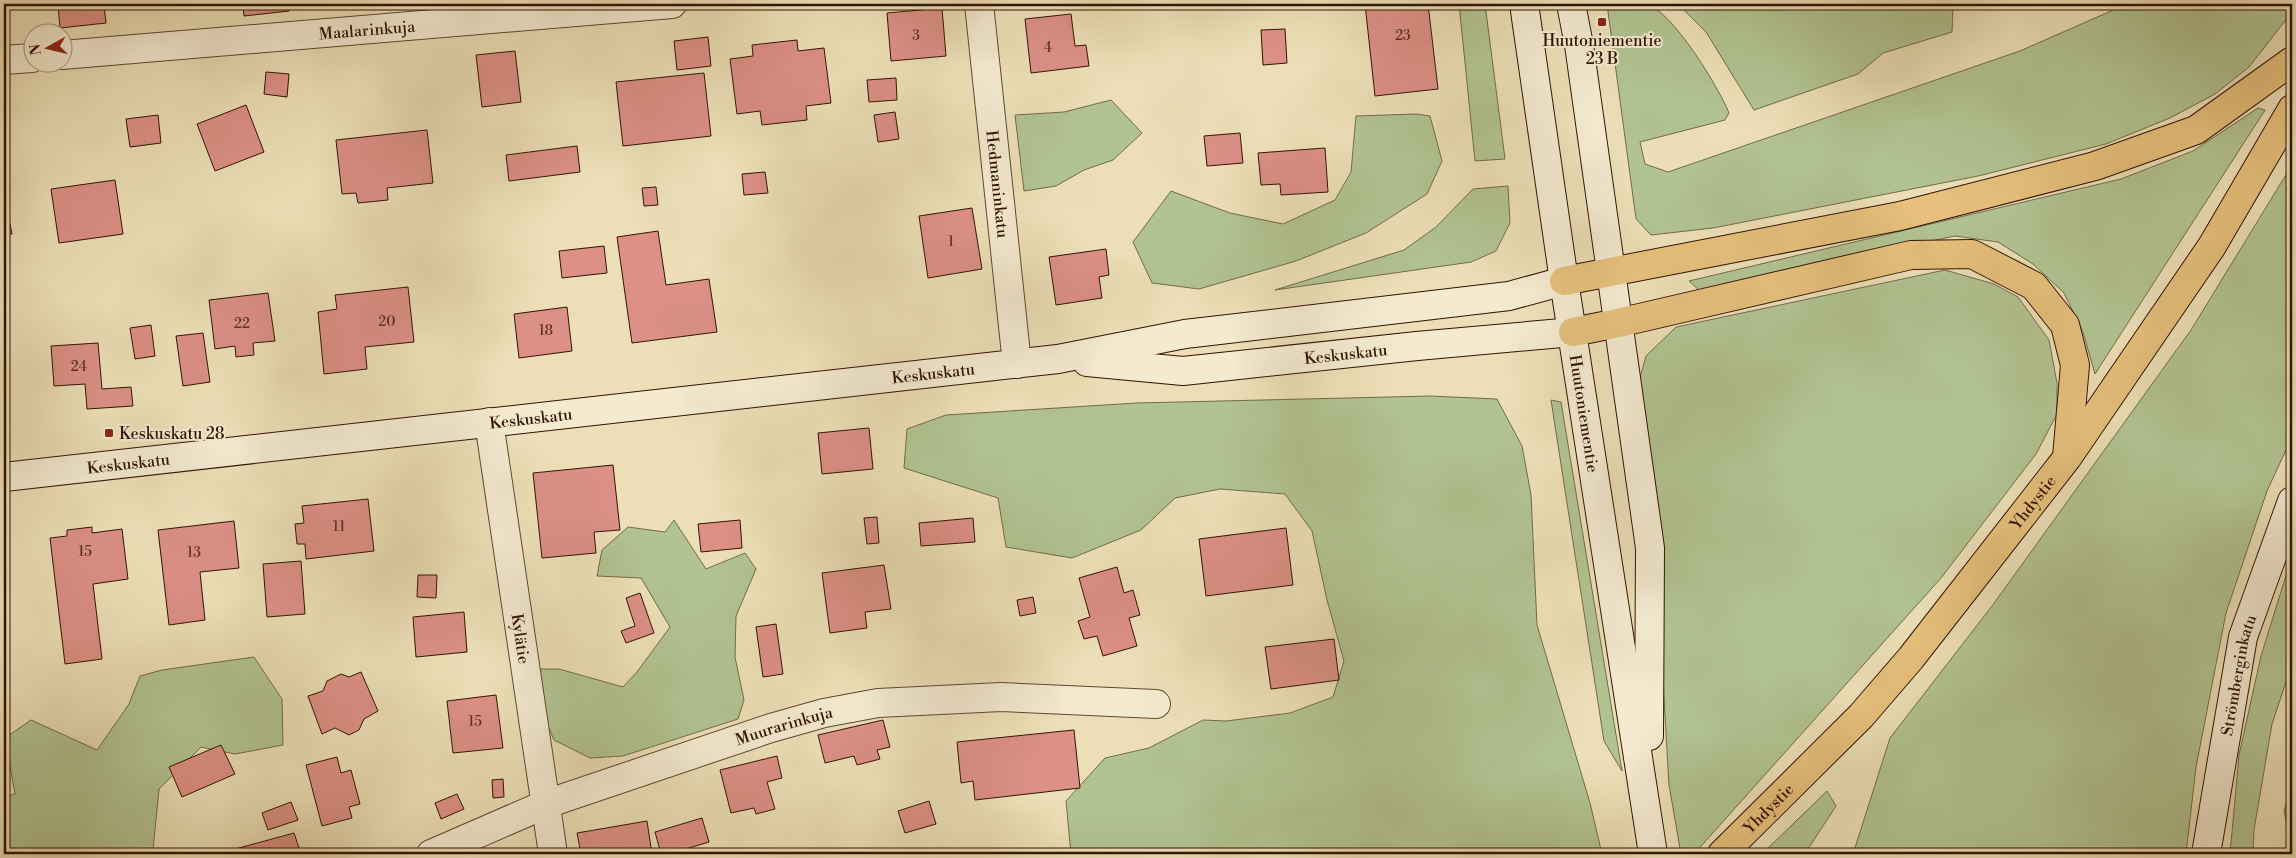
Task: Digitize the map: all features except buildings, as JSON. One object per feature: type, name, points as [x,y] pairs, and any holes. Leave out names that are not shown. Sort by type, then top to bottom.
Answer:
[{"type":"highway","points":[[1564,281],[1900,216],[2095,166],[2196,130],[2292,61]]},
{"type":"highway","name":"Yhdystie","points":[[1722,854],[1861,716],[1911,658],[2067,458],[2212,246],[2292,109]]},
{"type":"highway","points":[[1573,332],[1911,255],[1972,254],[2034,286],[2065,325],[2075,365],[2067,458]]},
{"type":"street","name":"Maalarinkuja","points":[[72,54],[672,4]]},
{"type":"street","name":"Hedmaninkatu","points":[[979,4],[1017,364]]},
{"type":"street","name":"Huutoniementie","points":[[1524,4],[1564,281],[1653,854]]},
{"type":"street","name":"Huutoniementie","points":[[1571,4],[1612,273],[1650,548],[1648,823]]},
{"type":"street","points":[[4,60],[22,59]]},
{"type":"street","name":"Keskuskatu","points":[[4,477],[1058,359],[1185,334],[1509,296],[1564,281]]},
{"type":"street","name":"Keskuskatu","points":[[1058,359],[1183,371],[1417,346],[1573,332]]},
{"type":"street","name":"Kylätie","points":[[490,422],[553,854]]},
{"type":"street","name":"Strömberginkatu","points":[[2206,854],[2243,637],[2292,501]]},
{"type":"street","name":"Muurarinkuja","points":[[431,854],[546,804],[771,728],[824,713],[878,703],[1001,697],[1156,704]]},
{"type":"green space","points":[[1641,3],[1657,9],[1669,20],[1694,51],[1724,101],[1729,113],[1725,120],[1640,142],[1645,164],[1668,172],[2020,51],[2127,4],[2292,4],[2292,12],[2249,67],[2215,94],[2170,118],[2106,144],[1978,176],[1713,228],[1651,235],[1636,219],[1607,4]]},
{"type":"green space","points":[[1459,4],[1485,4],[1505,159],[1475,161]]},
{"type":"green space","points":[[1678,4],[1953,4],[1952,32],[1883,53],[1858,74],[1754,110],[1706,32]]},
{"type":"green space","points":[[1111,100],[1142,133],[1113,160],[1084,170],[1056,186],[1024,191],[1015,115],[1064,112]]},
{"type":"green space","points":[[2258,108],[2265,110],[2095,374],[2083,332],[2064,293],[2033,264],[1998,242],[1955,236],[1700,291],[1689,281],[2121,179],[2193,151]]},
{"type":"green space","points":[[1416,114],[1430,116],[1442,161],[1427,194],[1366,233],[1296,261],[1199,289],[1152,283],[1133,242],[1171,191],[1230,213],[1283,224],[1335,200],[1351,172],[1356,116]]},
{"type":"green space","points":[[2292,165],[2292,437],[2267,491],[2226,613],[2196,767],[2186,854],[1853,854],[1890,738],[1992,606],[2191,330]]},
{"type":"green space","points":[[1508,186],[1510,223],[1496,251],[1471,262],[1275,290],[1404,250],[1436,227],[1473,189]]},
{"type":"green space","points":[[1945,270],[1994,284],[2018,297],[2049,340],[2057,383],[2057,414],[2036,454],[1941,578],[1694,854],[1681,854],[1669,785],[1663,681],[1663,570],[1640,378],[1646,356],[1676,327]]},
{"type":"green space","points":[[1430,396],[1497,399],[1522,446],[1531,495],[1537,625],[1590,803],[1602,854],[1071,854],[1066,801],[1105,758],[1149,748],[1203,720],[1226,721],[1290,713],[1333,697],[1344,661],[1327,600],[1312,531],[1285,494],[1220,489],[1175,498],[1141,530],[1072,558],[1006,547],[998,498],[904,468],[907,429],[946,415],[1137,403]]},
{"type":"green space","points":[[1551,400],[1561,402],[1622,771],[1604,741]]},
{"type":"green space","points":[[674,520],[706,569],[745,553],[756,569],[736,616],[735,657],[744,700],[738,719],[623,756],[590,758],[554,740],[537,700],[541,669],[559,669],[623,687],[637,672],[670,627],[641,578],[597,576],[602,550],[628,527],[665,532]]},
{"type":"green space","points":[[2292,556],[2292,664],[2272,724],[2254,830],[2253,854],[2230,854],[2239,755],[2261,656]]},
{"type":"green space","points":[[254,657],[282,699],[283,745],[235,754],[201,747],[159,789],[153,850],[130,854],[4,854],[4,797],[15,794],[5,738],[31,720],[97,750],[129,704],[140,676],[162,670]]},
{"type":"green space","points":[[2292,783],[2292,847],[2284,811]]},
{"type":"green space","points":[[1827,791],[1836,806],[1810,846],[1802,854],[1762,854]]},
{"type":"place","name":"Huutoniementie 23 B","points":[[1602,22]]},
{"type":"place","name":"Keskuskatu 28","points":[[109,433]]}]
